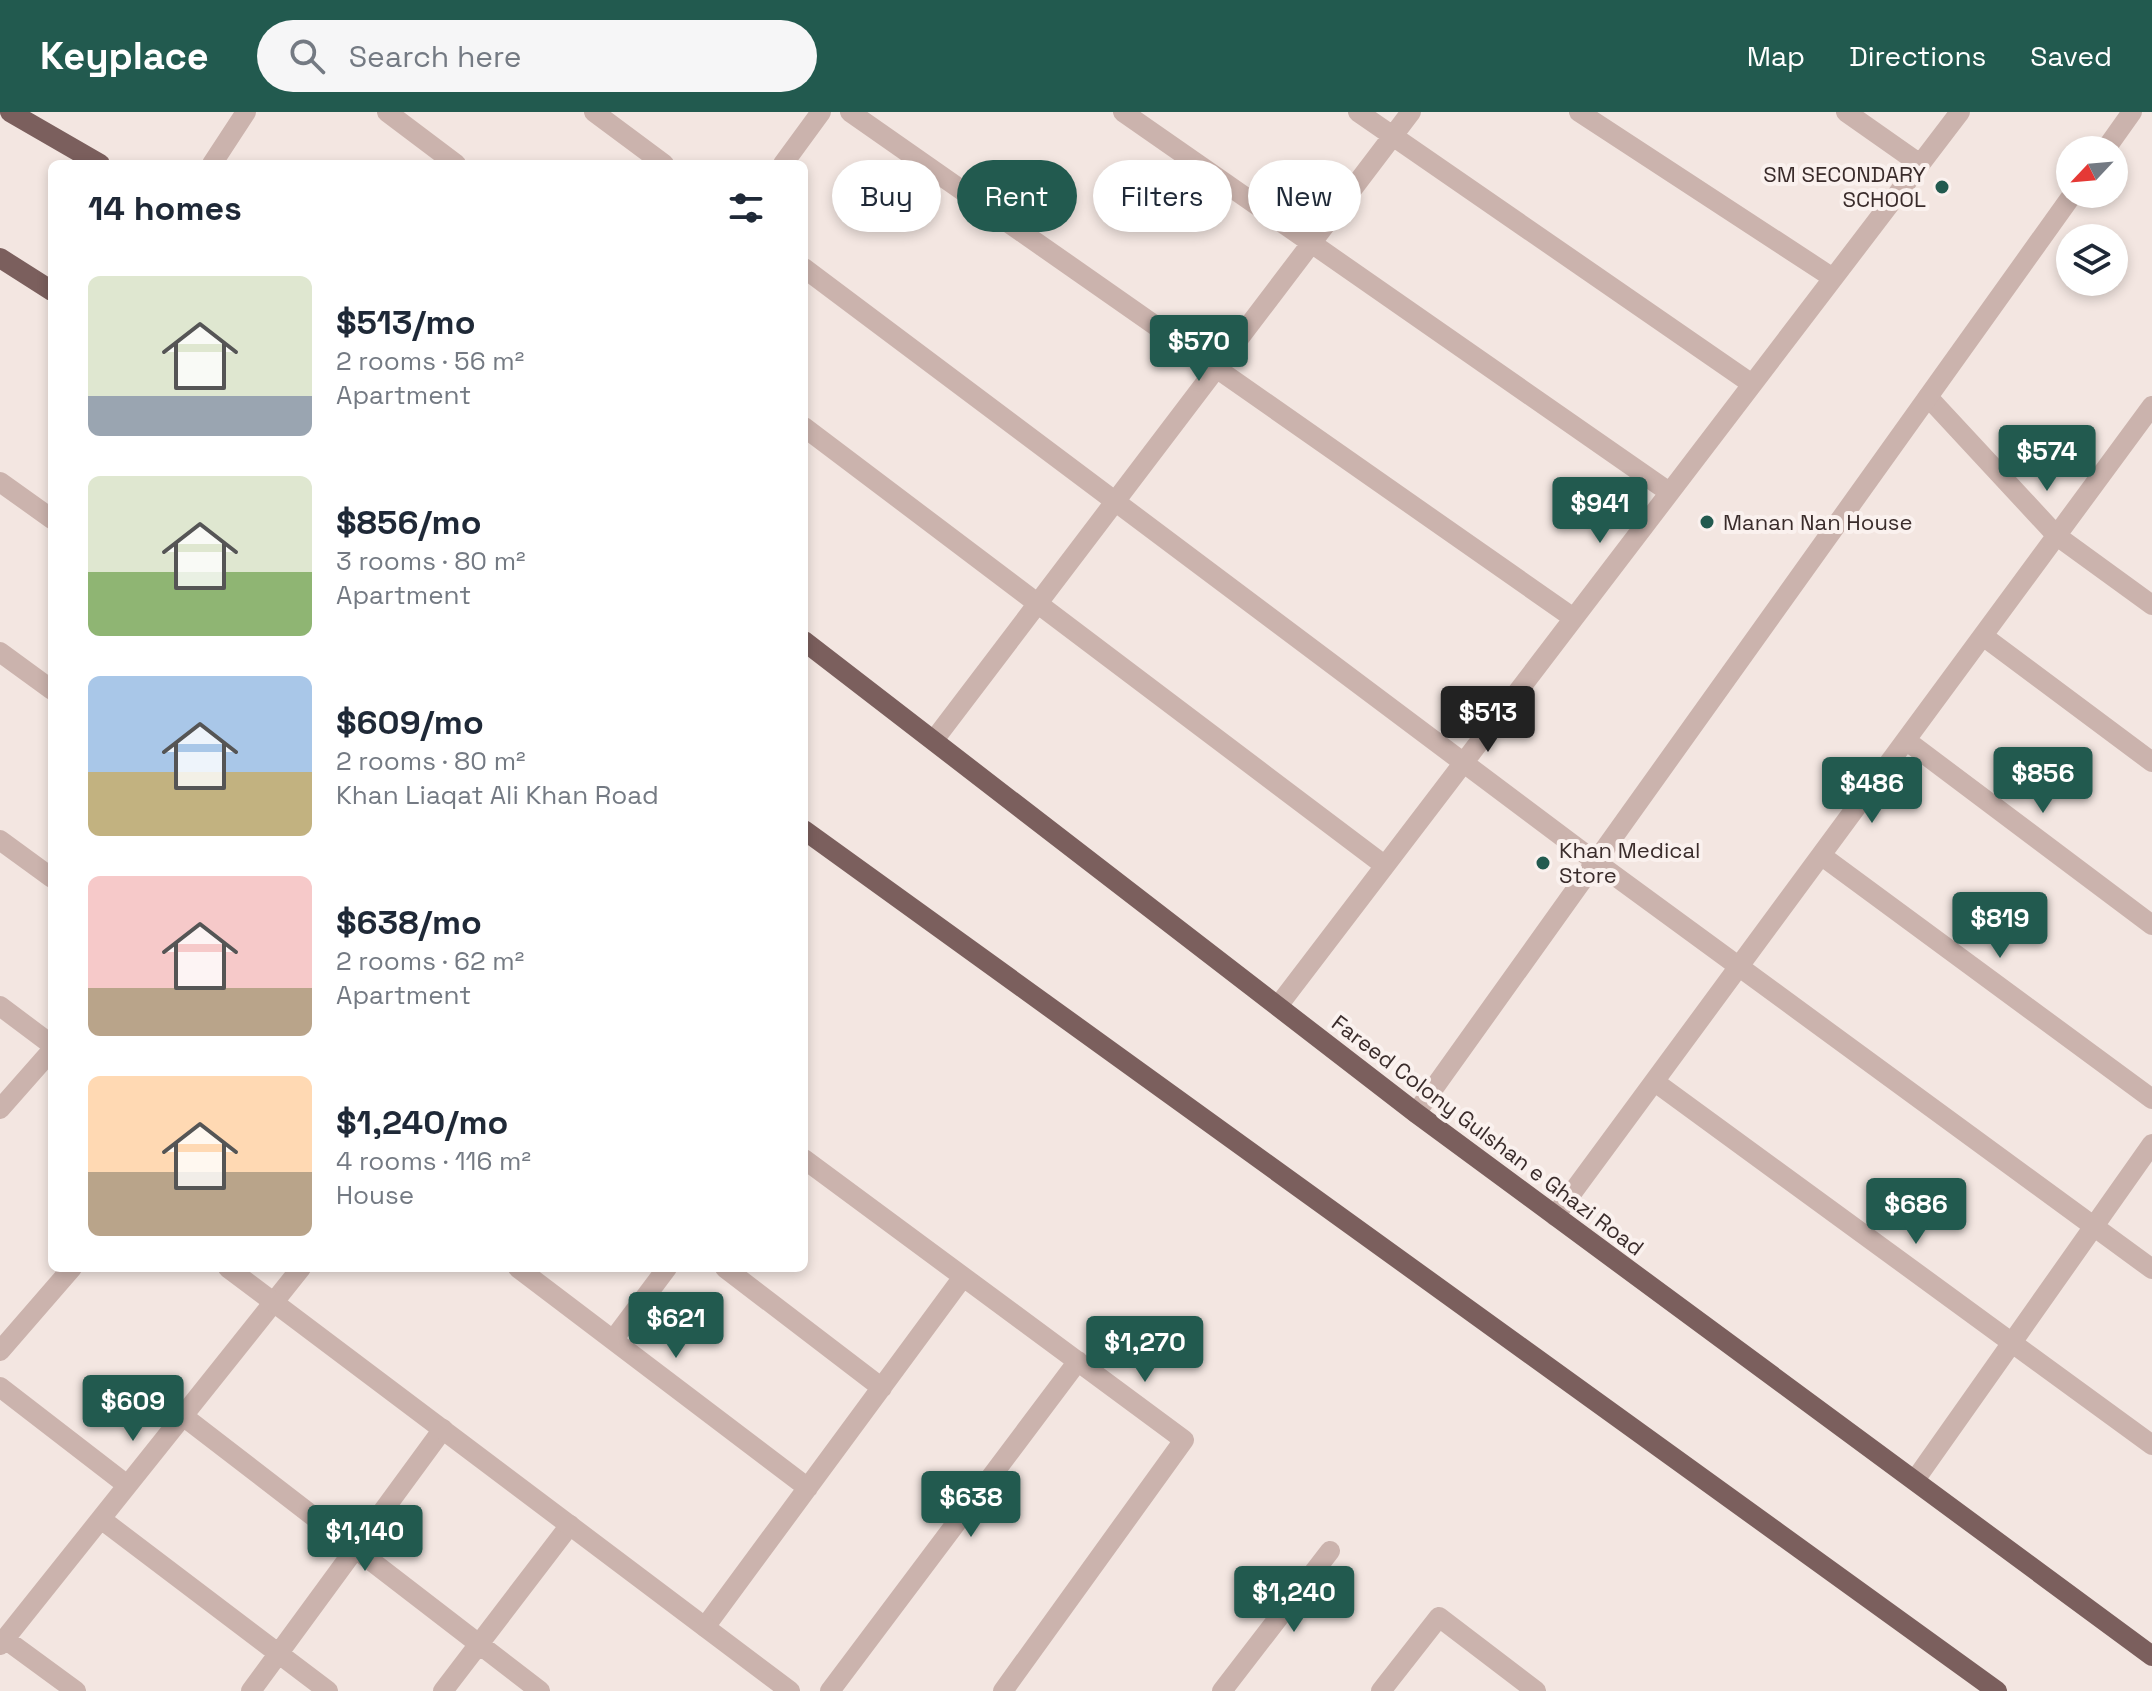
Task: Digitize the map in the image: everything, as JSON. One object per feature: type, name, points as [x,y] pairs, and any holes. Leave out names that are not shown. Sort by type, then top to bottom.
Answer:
[{"type":"main road","points":[[10,112],[93,160]]},
{"type":"main road","points":[[0,258],[48,288]]},
{"type":"main road","name":"Fareed Colony Gulshan e Ghazi Road","points":[[808,644],[1416,1113],[2152,1656]]},
{"type":"main road","points":[[808,833],[1997,1691]]},
{"type":"street","points":[[215,160],[246,112]]},
{"type":"street","points":[[387,112],[451,160]]},
{"type":"street","points":[[594,112],[659,160]]},
{"type":"street","points":[[786,160],[821,112]]},
{"type":"street","points":[[850,112],[1572,617]]},
{"type":"street","points":[[1123,112],[1669,492]]},
{"type":"street","points":[[1358,112],[1752,384]]},
{"type":"street","points":[[934,740],[1411,112]]},
{"type":"street","points":[[1579,112],[1833,278]]},
{"type":"street","points":[[1846,112],[1920,164]]},
{"type":"street","points":[[1278,1006],[1960,112]]},
{"type":"street","points":[[2115,136],[2132,112]]},
{"type":"street","points":[[1416,1113],[2063,208]]},
{"type":"street","points":[[808,271],[1596,862],[2152,1269]]},
{"type":"street","points":[[1928,397],[2057,536],[2152,605]]},
{"type":"street","points":[[1555,1216],[2149,415]]},
{"type":"street","points":[[808,430],[1384,865]]},
{"type":"street","points":[[0,482],[48,516]]},
{"type":"street","points":[[1983,636],[2152,762]]},
{"type":"street","points":[[0,652],[48,687]]},
{"type":"street","points":[[1907,741],[2152,925]]},
{"type":"street","points":[[0,840],[48,875]]},
{"type":"street","points":[[1822,856],[2152,1099]]},
{"type":"street","points":[[0,1006],[48,1045]]},
{"type":"street","points":[[0,1109],[48,1053]]},
{"type":"street","points":[[1655,1082],[2152,1445]]},
{"type":"street","points":[[1915,1480],[2152,1144]]},
{"type":"street","points":[[808,1162],[1184,1440],[1003,1691]]},
{"type":"street","points":[[0,1351],[69,1272]]},
{"type":"street","points":[[233,1272],[790,1691]]},
{"type":"street","points":[[76,1691],[2,1642],[298,1272]]},
{"type":"street","points":[[523,1272],[808,1488]]},
{"type":"street","points":[[613,1340],[664,1272]]},
{"type":"street","points":[[730,1272],[882,1388]]},
{"type":"street","points":[[705,1627],[963,1277]]},
{"type":"street","points":[[830,1691],[1078,1361]]},
{"type":"street","points":[[0,1387],[127,1485]]},
{"type":"street","points":[[183,1416],[540,1691]]},
{"type":"street","points":[[251,1691],[443,1429]]},
{"type":"street","points":[[101,1519],[328,1691]]},
{"type":"street","points":[[443,1691],[570,1525]]},
{"type":"street","points":[[1222,1691],[1330,1551]]},
{"type":"street","points":[[1381,1691],[1439,1617],[1536,1691]]},
{"type":"place","name":"SM SECONDARY SCHOOL","points":[[1942,187]]},
{"type":"place","name":"Manan Nan House","points":[[1707,522]]},
{"type":"place","name":"Khan Medical Store","points":[[1543,863]]}]
